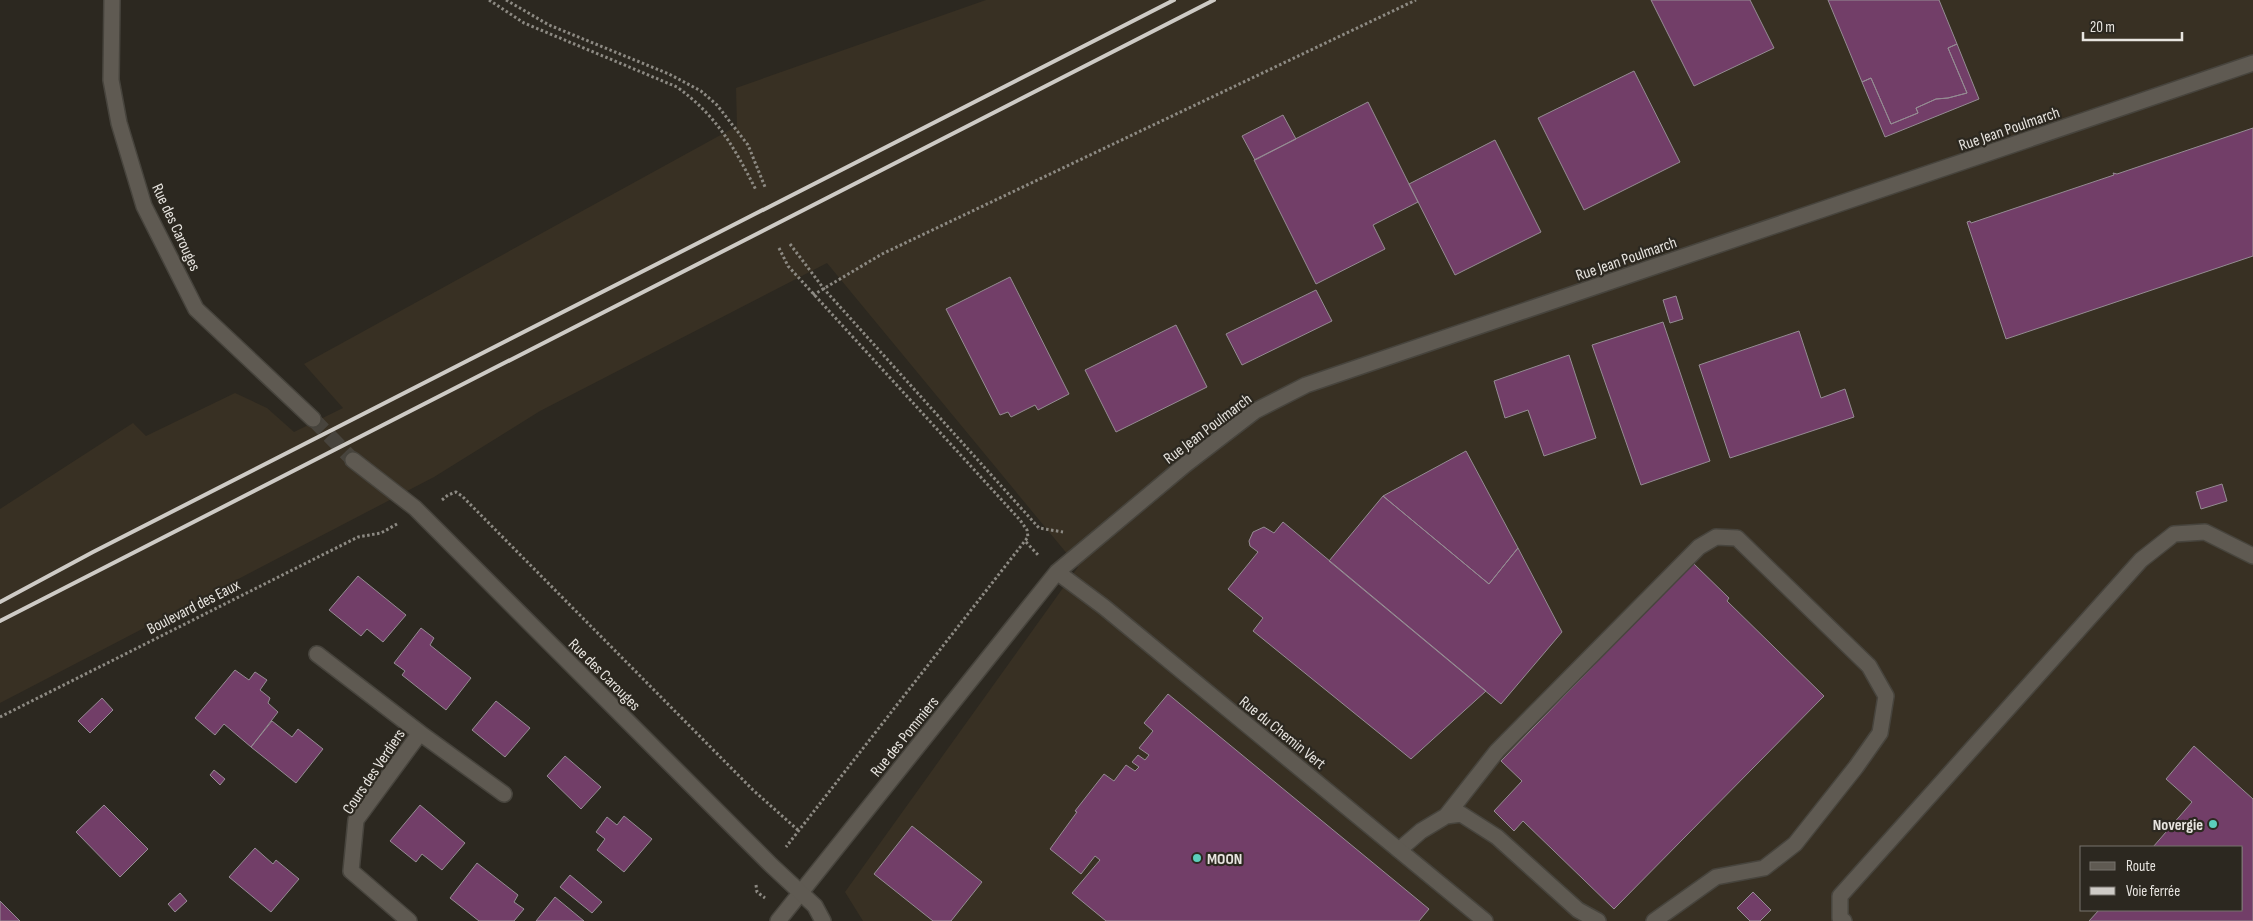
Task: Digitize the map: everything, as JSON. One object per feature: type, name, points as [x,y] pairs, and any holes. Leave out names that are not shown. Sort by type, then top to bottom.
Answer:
[{"type":"street","name":"Rue des Carouges","points":[[112,0],[111,80],[119,123],[144,206],[196,309],[314,419]]},
{"type":"street","name":"Rue Jean Poulmarch","points":[[1057,572],[1186,464],[1255,411],[1306,385],[2253,63]]},
{"type":"street","name":"Rue des Carouges","points":[[353,460],[416,508],[815,906],[823,921]]},
{"type":"street","points":[[1844,921],[1840,918],[1840,896],[2141,560],[2174,534],[2197,532],[2205,532],[2253,556]]},
{"type":"street","points":[[1398,850],[1421,831],[1446,816],[1497,751],[1699,547],[1716,537],[1737,538],[1869,666],[1886,696],[1880,732],[1856,768],[1795,844],[1764,868],[1716,877],[1654,921]]},
{"type":"street","name":"Rue du Chemin Vert","points":[[1057,572],[1104,607],[1485,921]]},
{"type":"street","name":"Rue des Pommiers","points":[[778,921],[1057,572]]},
{"type":"street","name":"Cours des Verdiers","points":[[317,654],[420,733],[504,794]]},
{"type":"street","name":"Cours des Verdiers","points":[[409,921],[350,871],[356,820],[420,733]]},
{"type":"street","points":[[1446,816],[1461,814],[1497,837],[1578,910],[1598,921]]},
{"type":"path","points":[[489,0],[524,23],[677,87],[698,102],[716,123],[737,154],[756,190]]},
{"type":"path","points":[[506,0],[549,25],[669,74],[701,91],[717,105],[748,145],[765,187]]},
{"type":"path","points":[[813,295],[882,254],[1416,0]]},
{"type":"path","points":[[790,244],[824,289],[1040,528],[1064,532]]},
{"type":"path","points":[[439,503],[452,493],[456,492],[462,496],[754,790],[799,831],[1028,537],[1027,530],[1020,520],[813,295],[788,266],[779,248]]},
{"type":"path","name":"Boulevard des Eaux","points":[[0,717],[358,537],[381,533],[399,522]]},
{"type":"path","points":[[1026,542],[1043,561]]},
{"type":"shaded area","points":[[986,0],[2253,0],[2253,921],[863,921],[845,892],[1078,567],[827,263],[540,411],[434,477],[0,703],[0,509],[133,423],[146,436],[235,393],[267,408],[294,432],[343,408],[304,364],[737,126],[736,88]]},
{"type":"building","points":[[1651,0],[1750,0],[1774,48],[1694,86]]},
{"type":"building","points":[[1828,0],[1939,0],[1957,44],[1948,48],[1967,93],[1936,99],[1916,108],[1918,113],[1891,124],[1871,78],[1862,82]]},
{"type":"building","points":[[1957,44],[1979,99],[1885,137],[1862,82],[1871,78],[1891,124],[1918,113],[1916,108],[1936,99],[1967,93],[1948,48]]},
{"type":"building","points":[[1634,71],[1680,162],[1584,210],[1538,118]]},
{"type":"building","points":[[1368,102],[1418,202],[1373,225],[1385,249],[1316,284],[1254,160]]},
{"type":"building","points":[[1283,115],[1296,139],[1255,160],[1242,136]]},
{"type":"building","points":[[2253,128],[2253,256],[2006,339],[1967,222],[1970,221],[1971,223],[2114,175],[2113,173],[2117,174]]},
{"type":"building","points":[[1495,140],[1541,232],[1455,275],[1409,184]]},
{"type":"building","points":[[1010,277],[1069,394],[1038,410],[1035,405],[1011,417],[1008,412],[1000,415],[946,309]]},
{"type":"building","points":[[1316,290],[1332,321],[1242,365],[1226,334]]},
{"type":"building","points":[[1676,296],[1683,319],[1670,323],[1663,300]]},
{"type":"building","points":[[1663,322],[1710,461],[1641,485],[1592,345]]},
{"type":"building","points":[[1176,325],[1207,387],[1116,432],[1085,370]]},
{"type":"building","points":[[1799,331],[1821,398],[1845,389],[1854,417],[1730,458],[1699,365]]},
{"type":"building","points":[[1569,355],[1596,438],[1544,456],[1528,410],[1505,418],[1494,381]]},
{"type":"building","points":[[1466,451],[1518,548],[1489,584],[1383,496]]},
{"type":"building","points":[[2222,484],[2227,501],[2201,509],[2196,492]]},
{"type":"building","points":[[1383,496],[1489,584],[1518,548],[1562,632],[1501,704],[1329,561]]},
{"type":"building","points":[[1283,522],[1486,691],[1411,759],[1253,631],[1263,618],[1228,589],[1258,552],[1250,546],[1249,541],[1253,532],[1264,527],[1274,533]]},
{"type":"building","points":[[1693,563],[1729,598],[1727,601],[1824,696],[1614,909],[1523,821],[1514,831],[1494,811],[1522,781],[1501,761]]},
{"type":"building","points":[[358,576],[406,615],[383,642],[367,629],[361,636],[329,610]]},
{"type":"building","points":[[421,628],[434,638],[430,645],[471,678],[446,710],[402,675],[405,671],[394,663]]},
{"type":"building","points":[[235,670],[249,680],[255,672],[267,680],[260,690],[270,698],[268,703],[278,712],[251,747],[224,724],[215,735],[195,718]]},
{"type":"building","points":[[1168,694],[1429,909],[1419,921],[1106,921],[1072,893],[1100,860],[1095,856],[1081,874],[1050,849],[1077,812],[1075,811],[1104,774],[1114,781],[1126,765],[1135,771],[1139,767],[1132,762],[1138,755],[1145,760],[1149,755],[1139,748],[1153,731],[1144,723]]},
{"type":"building","points":[[102,698],[113,710],[90,733],[78,721]]},
{"type":"building","points":[[496,701],[530,728],[505,757],[472,730]]},
{"type":"building","points":[[272,721],[292,737],[298,729],[323,749],[296,783],[251,747]]},
{"type":"building","name":"Novergie","points":[[2194,746],[2253,799],[2253,921],[2089,921],[2098,911],[2243,911],[2243,846],[2154,846],[2192,802],[2166,779]]},
{"type":"building","points":[[565,756],[601,787],[581,809],[547,776]]},
{"type":"building","points":[[214,770],[225,779],[220,785],[210,775]]},
{"type":"building","points":[[104,805],[148,849],[120,877],[76,832]]},
{"type":"building","points":[[420,805],[465,843],[442,870],[422,854],[416,862],[390,841]]},
{"type":"building","points":[[624,816],[652,839],[624,872],[597,850],[605,839],[596,832],[607,817],[617,825]]},
{"type":"building","points":[[912,826],[982,882],[951,921],[933,921],[874,874]]},
{"type":"building","points":[[255,848],[273,864],[276,860],[299,879],[271,912],[229,877]]},
{"type":"building","points":[[477,863],[518,895],[514,902],[524,909],[514,921],[479,921],[450,898]]},
{"type":"building","points":[[570,875],[602,902],[592,913],[560,887]]},
{"type":"building","points":[[1753,892],[1771,910],[1760,921],[1750,921],[1737,908]]},
{"type":"building","points":[[180,893],[187,901],[175,912],[168,904]]},
{"type":"building","points":[[555,897],[584,921],[536,921]]},
{"type":"building","points":[[0,901],[20,921],[0,921]]},
{"type":"tunnel","points":[[313,419],[353,460]]},
{"type":"railway","points":[[0,602],[93,552],[1174,0]]},
{"type":"railway","points":[[0,621],[1214,0]]},
{"type":"place","name":"Novergie","points":[[2213,824]]},
{"type":"place","name":"MOON","points":[[1197,858]]}]
